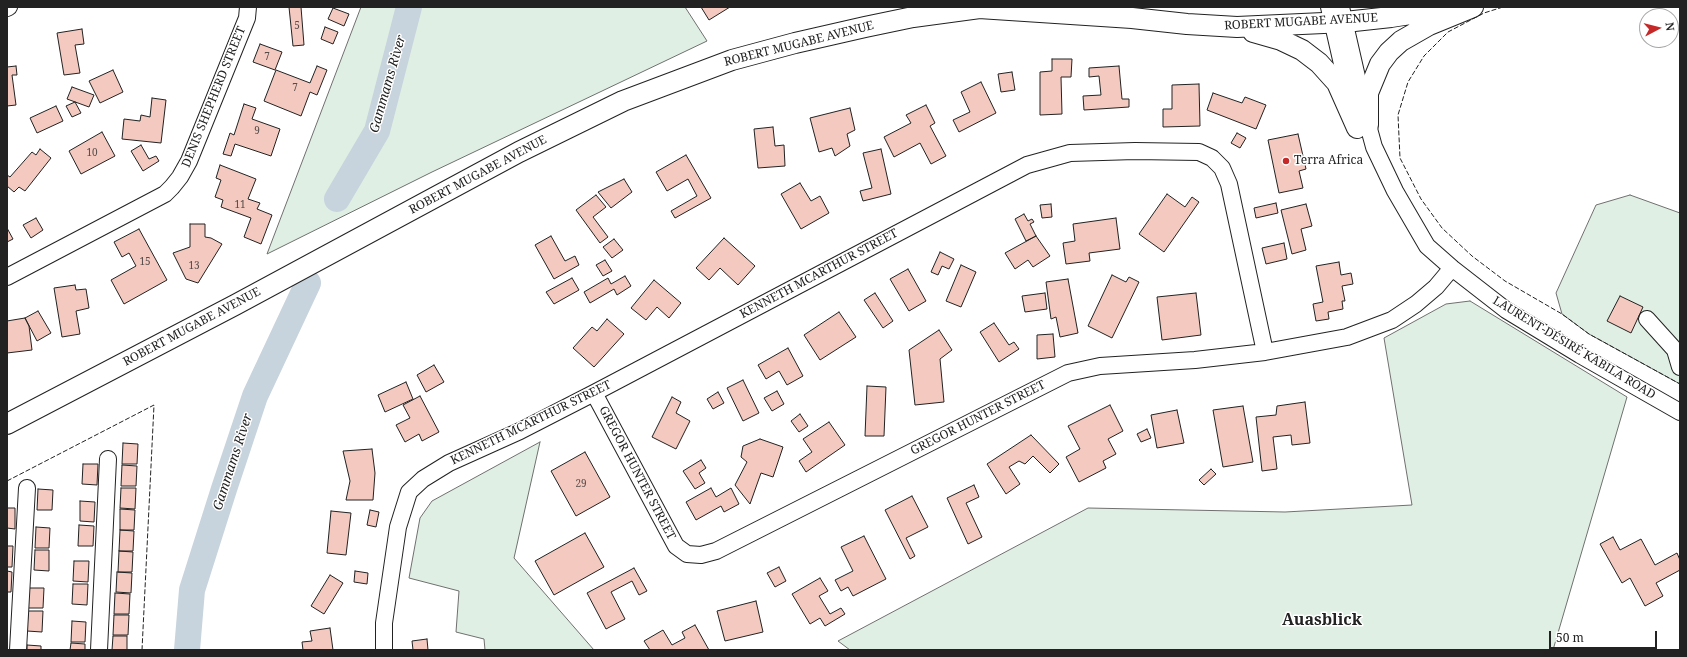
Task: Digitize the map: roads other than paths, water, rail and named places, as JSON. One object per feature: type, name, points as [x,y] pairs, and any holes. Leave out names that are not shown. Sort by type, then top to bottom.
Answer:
[{"type":"main road","name":"ROBERT MUGABE AVENUE","points":[[7,424],[242,301],[519,152],[623,101],[732,60],[795,43],[892,21],[983,8],[1237,27],[1337,15],[1391,17],[1455,7]]},
{"type":"main road","points":[[1362,127],[1368,92],[1380,64],[1389,52],[1401,41],[1429,25],[1474,7]]},
{"type":"main road","points":[[1237,27],[1281,40],[1302,50],[1319,63],[1337,83],[1362,127]]},
{"type":"street","name":"DENIS SHEPHERD STREET","points":[[7,277],[165,194],[172,187],[180,177],[192,154],[247,18],[248,7]]},
{"type":"street","name":"LAURENT-DÉSIRÉ KABILA ROAD","points":[[1337,15],[1362,127],[1427,246],[1452,268],[1506,310],[1580,355],[1680,412]]},
{"type":"street","name":"KENNETH MCARTHUR STREET","points":[[384,650],[384,623],[390,573],[398,527],[409,492],[422,479],[449,463],[520,431],[594,393],[1027,165],[1070,153],[1134,151],[1199,152],[1212,158],[1222,168],[1228,184],[1265,352]]},
{"type":"street","name":"GREGOR HUNTER STREET","points":[[594,393],[676,546],[687,554],[701,555],[716,551],[1068,373],[1100,366],[1195,360],[1265,352],[1348,337],[1392,320],[1416,304],[1436,287],[1452,268]]},
{"type":"street","points":[[1647,319],[1675,350],[1680,367]]},
{"type":"street","points":[[99,650],[108,459]]},
{"type":"street","points":[[18,650],[27,488]]},
{"type":"waterway","name":"Gammams River","points":[[337,199],[377,131],[409,7]]},
{"type":"waterway","name":"Gammams River","points":[[187,650],[192,590],[224,489],[255,396],[308,283]]},
{"type":"place","name":"Terra Africa","points":[[1286,161]]},
{"type":"district","name":"Auasblick","points":[[1322,620]]}]
